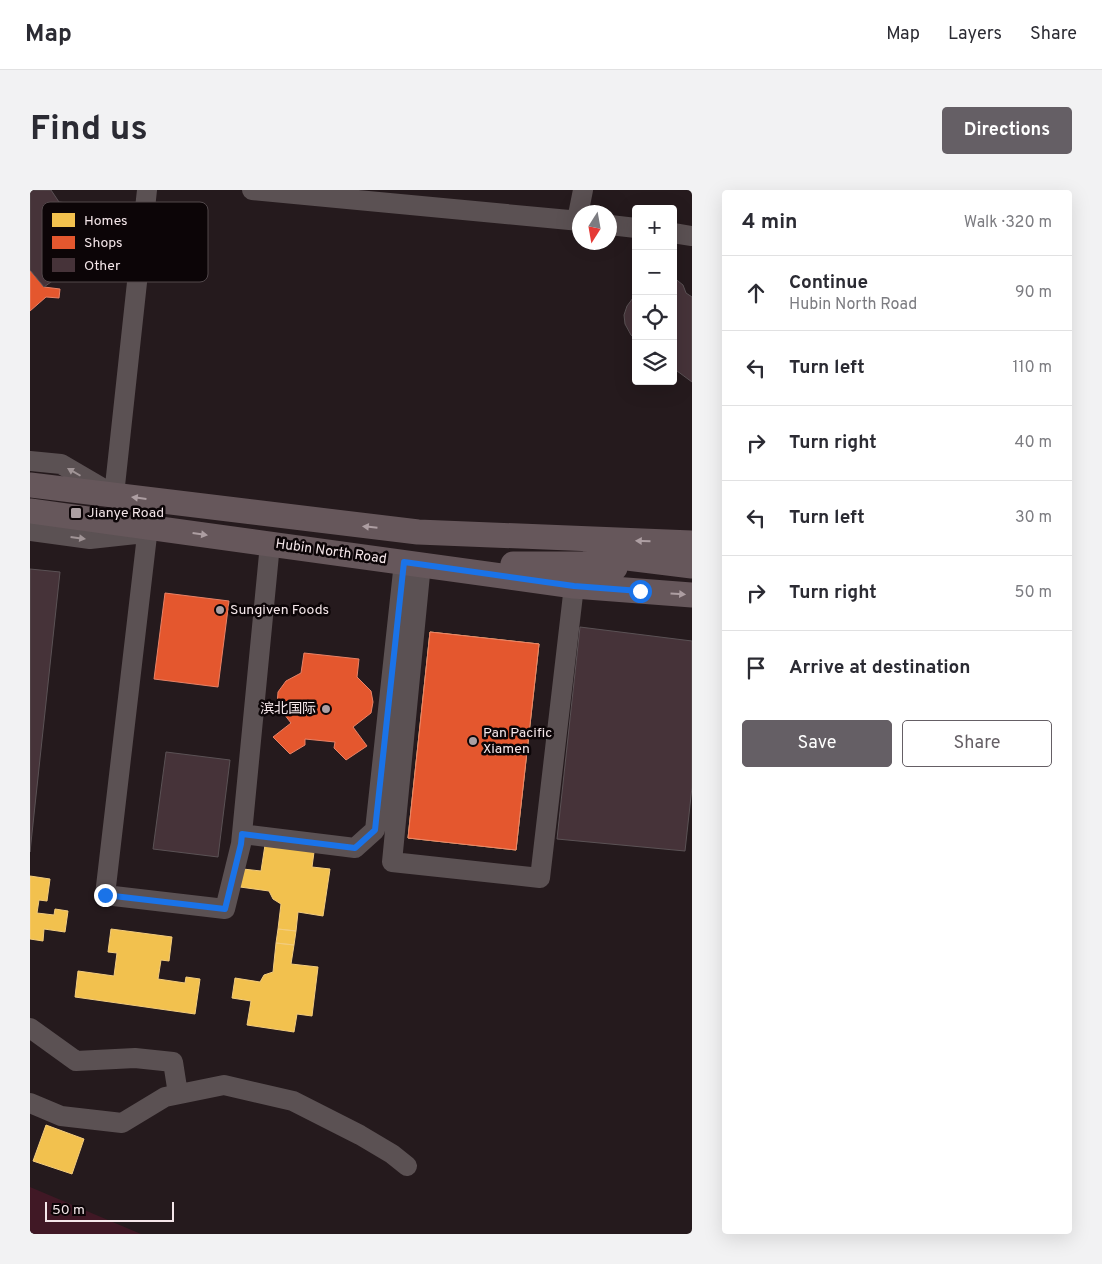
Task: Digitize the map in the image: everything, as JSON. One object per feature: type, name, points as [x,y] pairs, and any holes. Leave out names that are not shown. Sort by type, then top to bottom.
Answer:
[{"type":"main road","name":"Hubin North Road","points":[[30,485],[418,532],[692,543]]},
{"type":"main road","name":"Hubin North Road","points":[[30,511],[155,530],[412,563],[581,567]]},
{"type":"main road","points":[[418,532],[581,567],[692,595]]},
{"type":"main road","points":[[581,567],[692,566]]},
{"type":"main road","points":[[581,567],[692,577]]},
{"type":"street","points":[[252,190],[572,219]]},
{"type":"street","points":[[580,205],[583,190]]},
{"type":"street","points":[[617,226],[632,228]]},
{"type":"street","points":[[677,234],[692,236]]},
{"type":"street","points":[[30,461],[61,464],[114,495],[137,282]]},
{"type":"street","points":[[30,531],[90,539],[155,530],[105,895],[225,909],[241,844],[270,544]]},
{"type":"street","points":[[242,834],[355,848],[375,830],[412,563]]},
{"type":"street","points":[[412,563],[392,862],[540,878],[581,567]]},
{"type":"street","points":[[30,1028],[76,1062],[135,1058],[173,1062],[178,1094]]},
{"type":"street","points":[[30,1104],[61,1116],[122,1123],[165,1097],[224,1085],[293,1101],[360,1135],[392,1154],[407,1166]]},
{"type":"shaded area","points":[[30,1187],[141,1234],[30,1234]]},
{"type":"building: Homes","name":"Pan Pacific Xiamen","points":[[430,632],[539,644],[516,850],[408,838]]},
{"type":"building: Homes","points":[[265,845],[314,852],[312,867],[330,869],[323,916],[298,912],[296,931],[278,929],[281,904],[273,899],[269,891],[240,887],[243,869],[261,871]]},
{"type":"building: Homes","points":[[30,876],[50,879],[47,901],[39,900],[37,913],[54,915],[55,909],[68,911],[65,932],[44,929],[43,941],[30,939]]},
{"type":"building: Homes","points":[[111,929],[172,937],[169,961],[161,960],[158,979],[185,983],[186,977],[200,979],[195,1014],[75,997],[78,971],[114,976],[117,953],[108,952]]},
{"type":"building: Homes","points":[[278,929],[296,931],[294,945],[276,943]]},
{"type":"building: Homes","points":[[276,943],[294,945],[291,964],[318,967],[312,1016],[297,1014],[294,1032],[247,1025],[251,1001],[232,998],[235,978],[260,982],[264,975],[273,972]]},
{"type":"building: Homes","points":[[46,1125],[84,1139],[72,1174],[33,1161]]},
{"type":"building: Shops","points":[[30,270],[44,287],[60,289],[59,298],[46,297],[30,311]]},
{"type":"building: Shops","points":[[30,573],[41,574],[30,654]]},
{"type":"building: Shops","points":[[165,593],[229,601],[218,687],[154,679]]},
{"type":"building: Shops","name":"Pan Pacific Xiamen","points":[[430,632],[539,644],[516,850],[408,838]]},
{"type":"building: Shops","name":"滨北国际","points":[[304,653],[359,659],[357,677],[371,691],[373,702],[371,713],[353,727],[367,746],[346,760],[334,748],[335,742],[305,739],[305,745],[290,754],[273,737],[291,723],[277,705],[278,692],[286,681],[301,673]]},
{"type":"building: Other","points":[[30,190],[51,190],[59,202],[42,202],[42,282],[51,282],[44,287],[30,270]]},
{"type":"building: Other","points":[[677,280],[683,285],[686,293],[692,297],[692,382],[677,371]]},
{"type":"building: Other","points":[[632,299],[632,336],[625,324],[624,315]]},
{"type":"building: Other","points":[[30,569],[60,572],[30,852]]},
{"type":"building: Other","points":[[580,627],[692,641],[692,787],[685,851],[557,839]]},
{"type":"building: Other","points":[[166,752],[230,760],[218,857],[153,849]]},
{"type":"place","name":"Jianye Road","points":[[76,513]]},
{"type":"place","name":"Sungiven Foods","points":[[220,610]]},
{"type":"place","name":"滨北国际","points":[[326,709]]},
{"type":"place","name":"Pan Pacific Xiamen","points":[[473,741]]},
{"type":"route","points":[[105,895],[225,909],[242,834],[355,848],[375,830],[404,562],[574,586],[640,591]]}]
